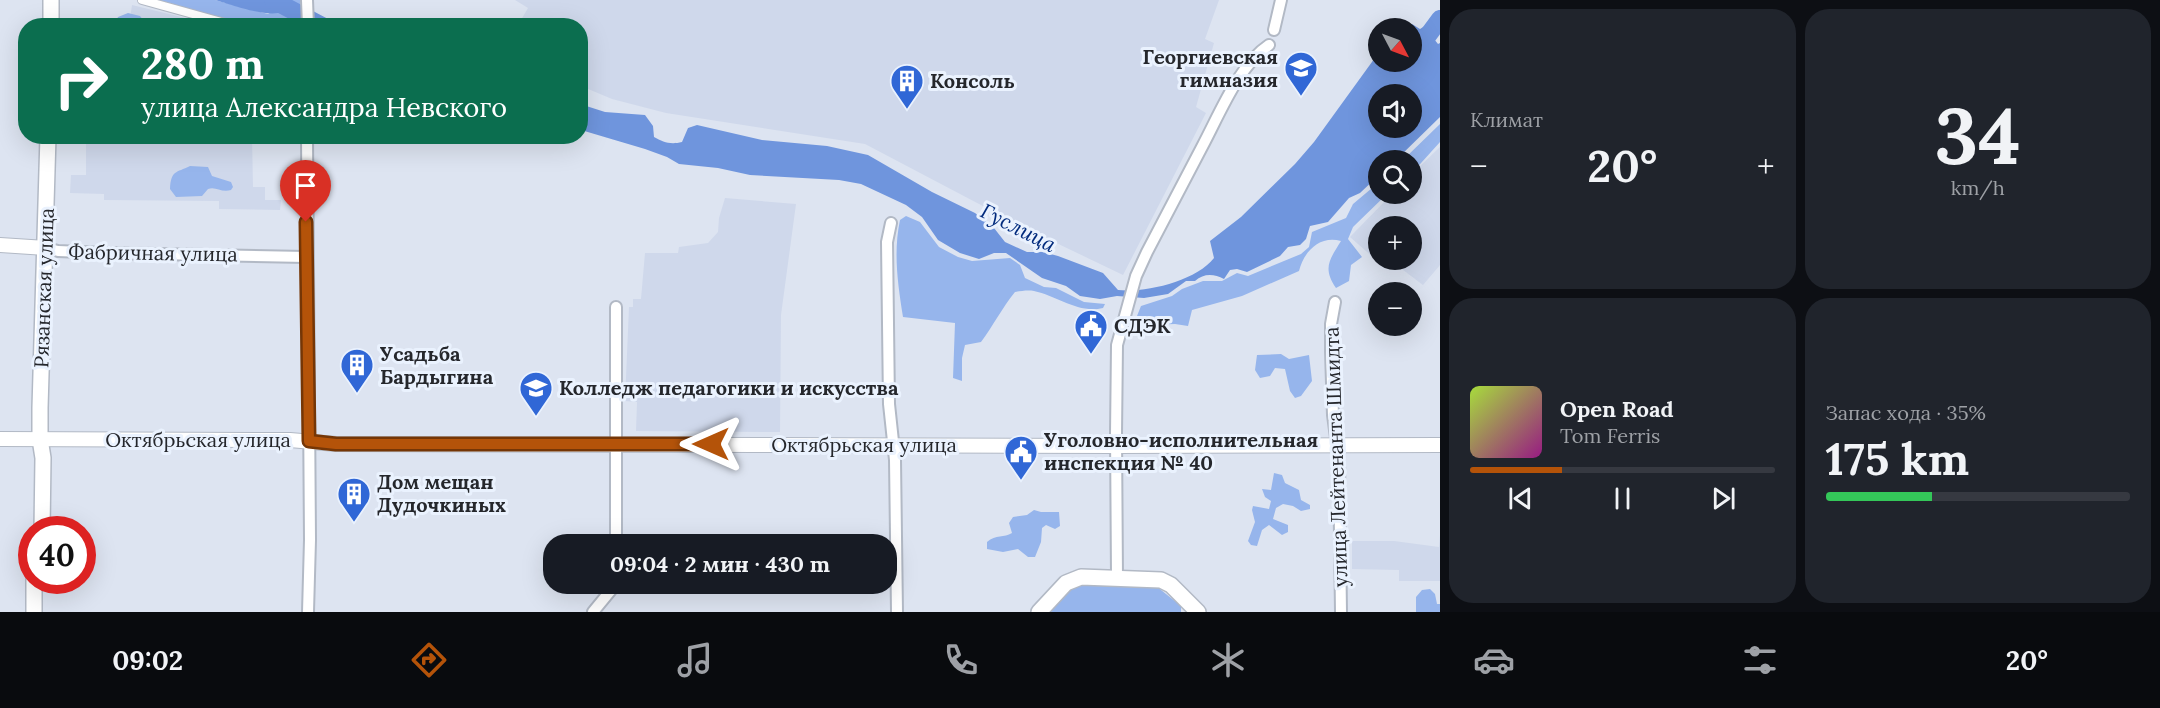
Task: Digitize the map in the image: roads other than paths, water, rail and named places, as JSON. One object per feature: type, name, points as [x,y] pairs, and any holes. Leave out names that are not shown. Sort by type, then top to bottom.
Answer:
[{"type":"main road","points":[[51,0],[51,18]]},
{"type":"main road","name":"Рязанская улица","points":[[42,516],[43,458],[40,440],[48,144]]},
{"type":"main road","name":"Рязанская улица","points":[[35,516],[35,460],[40,440]]},
{"type":"main road","points":[[1039,612],[1071,580],[1081,577],[1117,577],[1167,582],[1198,612]]},
{"type":"main road","points":[[34,594],[34,612]]},
{"type":"main road","points":[[43,594],[43,612]]},
{"type":"street","points":[[142,0],[207,18]]},
{"type":"street","points":[[1274,30],[1281,0]]},
{"type":"street","points":[[307,2],[308,18]]},
{"type":"street","points":[[1117,577],[1118,345],[1125,314],[1136,276],[1230,94],[1257,53],[1269,45]]},
{"type":"street","points":[[307,144],[308,612]]},
{"type":"street","points":[[891,223],[887,242],[889,404],[894,445],[897,612]]},
{"type":"street","name":"Фабричная улица","points":[[0,245],[105,253],[306,256]]},
{"type":"street","name":"улица Лейтенанта Шмидта","points":[[1335,302],[1331,324],[1331,351],[1333,415],[1337,445],[1341,612]]},
{"type":"street","points":[[616,307],[616,534]]},
{"type":"street","name":"Октябрьская улица","points":[[0,439],[290,440],[336,444],[1440,445]]},
{"type":"street","points":[[593,612],[608,594]]},
{"type":"waterway","name":"Гуслица","points":[[273,0],[307,18]]},
{"type":"waterway","name":"Гуслица","points":[[1422,43],[1440,19]]},
{"type":"place","name":"Георгиевская гимназия","points":[[1301,97]]},
{"type":"place","name":"Консоль","points":[[907,110]]},
{"type":"place","name":"СДЭК","points":[[1091,355]]},
{"type":"place","name":"Усадьба Бардыгина","points":[[357,394]]},
{"type":"place","name":"Колледж педагогики и искусства","points":[[536,417]]},
{"type":"place","name":"Уголовно-исполнительная инспекция № 40","points":[[1021,481]]},
{"type":"place","name":"Дом мещан Дудочкиных","points":[[354,523]]}]
